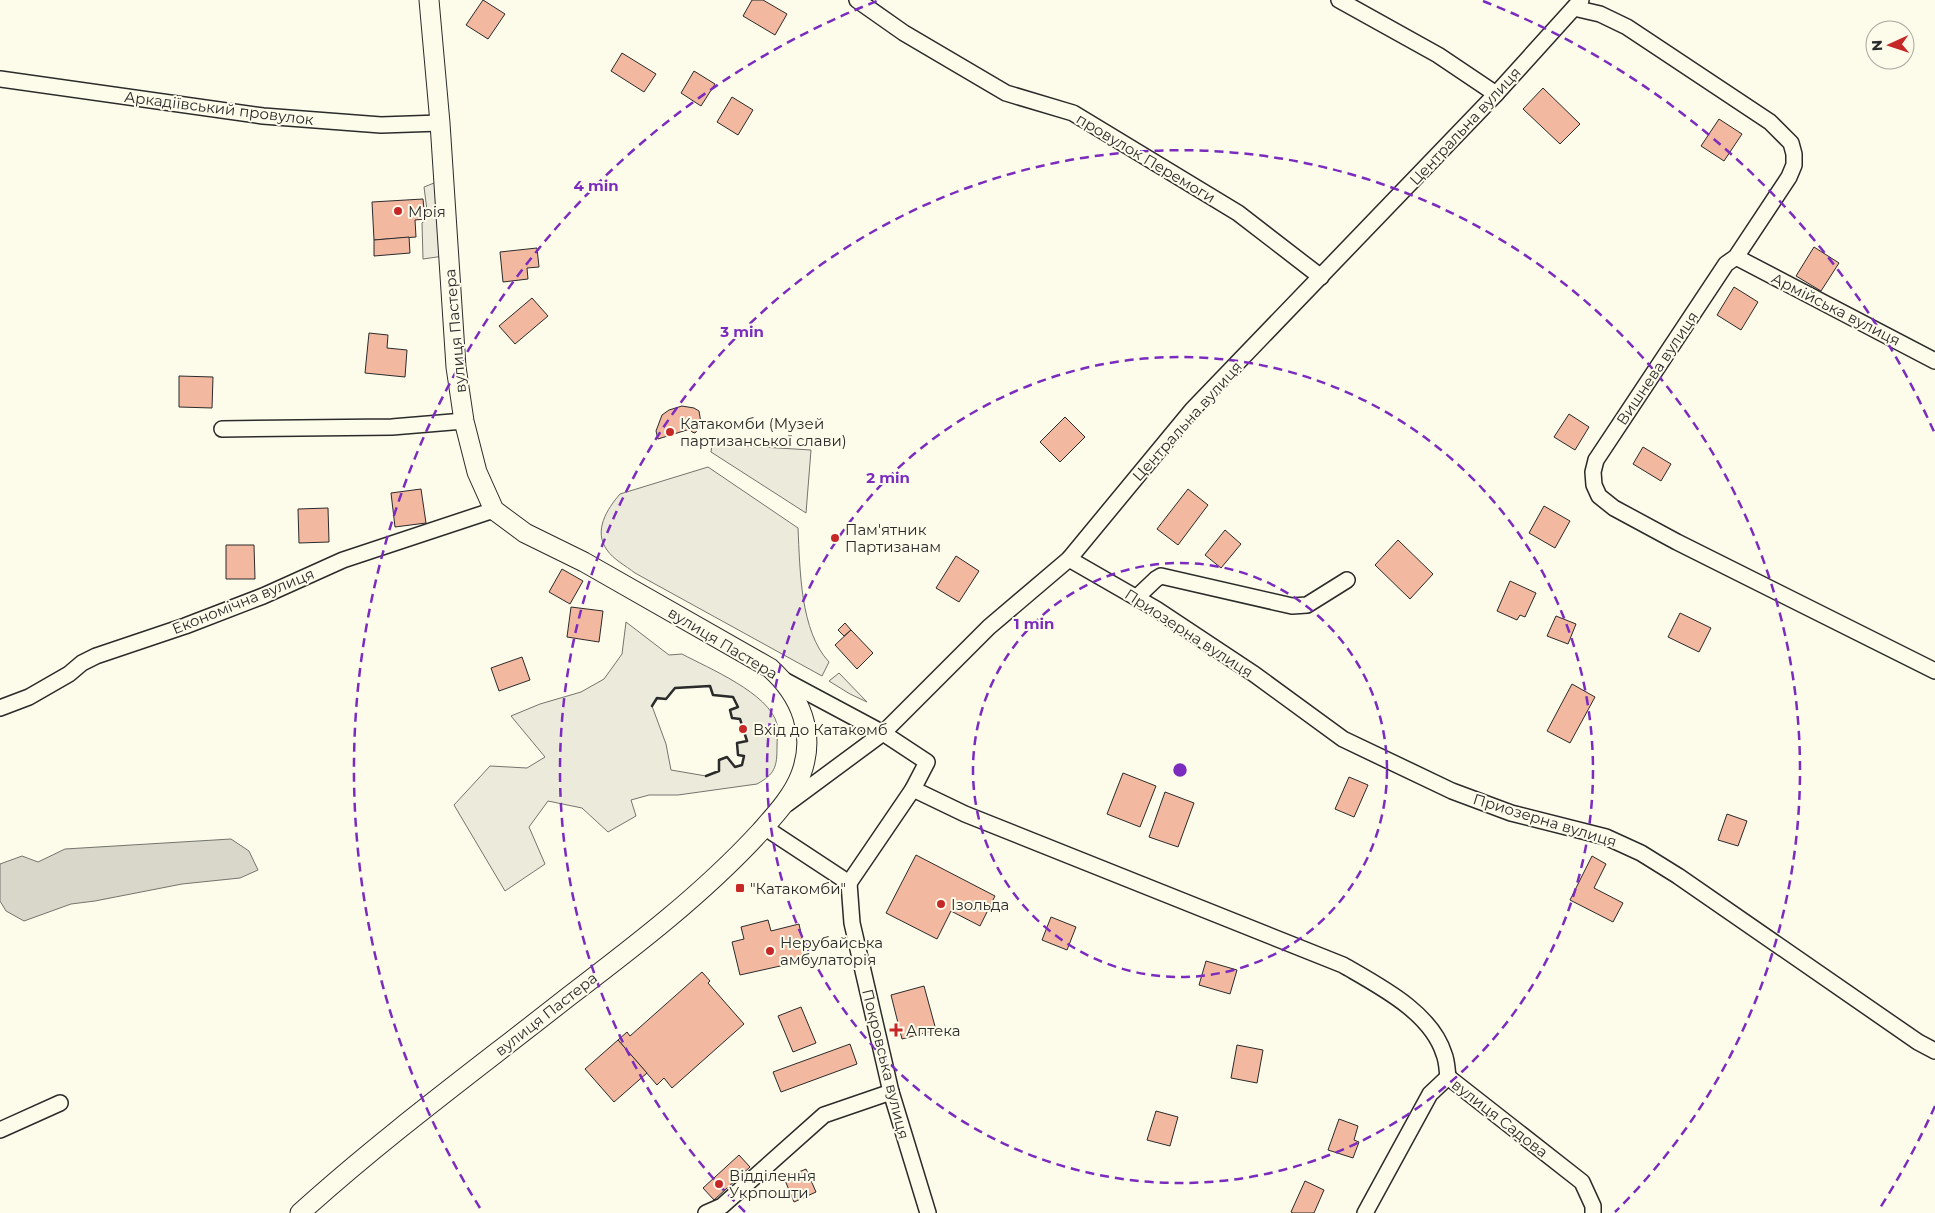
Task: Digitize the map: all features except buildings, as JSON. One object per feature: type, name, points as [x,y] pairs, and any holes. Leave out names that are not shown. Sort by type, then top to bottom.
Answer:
[{"type":"street","name":"вулиця Пастера","points":[[300,1213],[350,1167],[657,928],[743,850],[780,810],[801,776],[807,754],[807,732],[804,715],[784,680],[770,668],[584,562],[525,533],[494,510],[477,472],[464,421],[456,367],[440,123],[429,0]]},
{"type":"street","name":"провулок Перемоги","points":[[857,0],[904,32],[1006,94],[1073,113],[1238,213],[1321,277]]},
{"type":"street","points":[[1339,0],[1438,54],[1496,94]]},
{"type":"street","name":"Центральна вулиця","points":[[780,810],[883,733],[989,627],[1069,559],[1192,410],[1496,94],[1578,4]]},
{"type":"street","name":"Вишнева вулиця","points":[[1578,4],[1627,27],[1770,122],[1791,143],[1794,154],[1794,165],[1789,177],[1736,258],[1726,264],[1596,460],[1593,472],[1594,485],[1599,496],[1614,508],[1677,542],[1935,671]]},
{"type":"street","name":"Аркадіївський провулок","points":[[0,79],[263,116],[381,125],[440,123]]},
{"type":"street","name":"Армійська вулиця","points":[[1736,258],[1935,361]]},
{"type":"street","points":[[222,429],[392,427],[464,421]]},
{"type":"street","name":"Економічна вулиця","points":[[0,708],[29,697],[96,656],[185,626],[264,596],[343,560],[494,510]]},
{"type":"street","name":"Приозерна вулиця","points":[[1069,559],[1137,597],[1254,674],[1343,739],[1452,790],[1511,813],[1606,837],[1641,853],[1678,876],[1918,1042],[1935,1050]]},
{"type":"street","points":[[1137,597],[1156,578],[1161,576],[1292,606],[1300,606],[1307,604],[1347,580]]},
{"type":"street","points":[[764,827],[849,883],[913,789],[927,762],[883,733],[784,680]]},
{"type":"street","points":[[913,789],[965,814],[1343,966],[1396,996],[1429,1027],[1444,1054],[1448,1077]]},
{"type":"street","name":"Покровська вулиця","points":[[849,883],[852,923],[890,1092],[928,1213]]},
{"type":"street","name":"вулиця Садова","points":[[1365,1213],[1430,1094],[1448,1077],[1582,1182],[1593,1206],[1593,1213]]},
{"type":"street","points":[[706,1213],[722,1206],[824,1115],[890,1092]]},
{"type":"street","points":[[0,1130],[60,1102]]},
{"type":"shaded area","points":[[439,181],[444,256],[423,259],[422,223],[428,218],[424,187]]},
{"type":"shaded area","points":[[712,444],[811,450],[806,513],[711,452]]},
{"type":"shaded area","points":[[708,467],[798,528],[801,580],[807,617],[819,649],[829,662],[822,676],[635,573],[613,556],[603,543],[601,535],[603,520],[620,494]]},
{"type":"shaded area","points":[[626,622],[669,655],[682,654],[721,674],[750,692],[772,713],[777,724],[777,754],[774,769],[768,777],[757,784],[678,795],[649,795],[631,800],[636,816],[608,832],[582,808],[548,801],[529,827],[545,864],[505,891],[454,805],[490,766],[527,768],[545,757],[511,716],[540,704],[581,692],[604,679],[622,654]],"holes":[[[710,686],[713,695],[733,697],[738,707],[730,710],[732,718],[740,719],[747,741],[737,743],[738,755],[744,756],[742,765],[735,767],[727,757],[719,760],[719,771],[706,776],[671,770],[666,744],[652,706],[657,699],[666,699],[675,688]]]},
{"type":"shaded area","points":[[839,673],[867,702],[829,681]]},
{"type":"shaded area","points":[[231,839],[249,851],[258,870],[240,878],[182,884],[71,904],[24,921],[6,911],[0,901],[0,864],[22,856],[38,862],[65,849]]},
{"type":"wall","points":[[652,706],[657,698],[666,699],[675,688],[710,686],[713,695],[733,697],[738,707],[730,710],[732,718],[740,719],[747,741],[737,743],[738,755],[744,756],[742,765],[735,767],[727,757],[719,760],[719,771],[706,776]]},
{"type":"place","name":"Мрія","points":[[398,211]]},
{"type":"place","name":"Катакомби (Музей партизанської слави)","points":[[670,432]]},
{"type":"place","name":"Пам'ятник Партизанам","points":[[835,538]]},
{"type":"place","name":"Вхід до Катакомб","points":[[743,729]]},
{"type":"place","name":"\"Катакомби\"","points":[[740,888]]},
{"type":"place","name":"Ізольда","points":[[941,904]]},
{"type":"place","name":"Нерубайська амбулаторія","points":[[770,951]]},
{"type":"place","name":"Аптека","points":[[896,1030]]},
{"type":"place","name":"Відділення Укрпошти","points":[[719,1184]]}]
